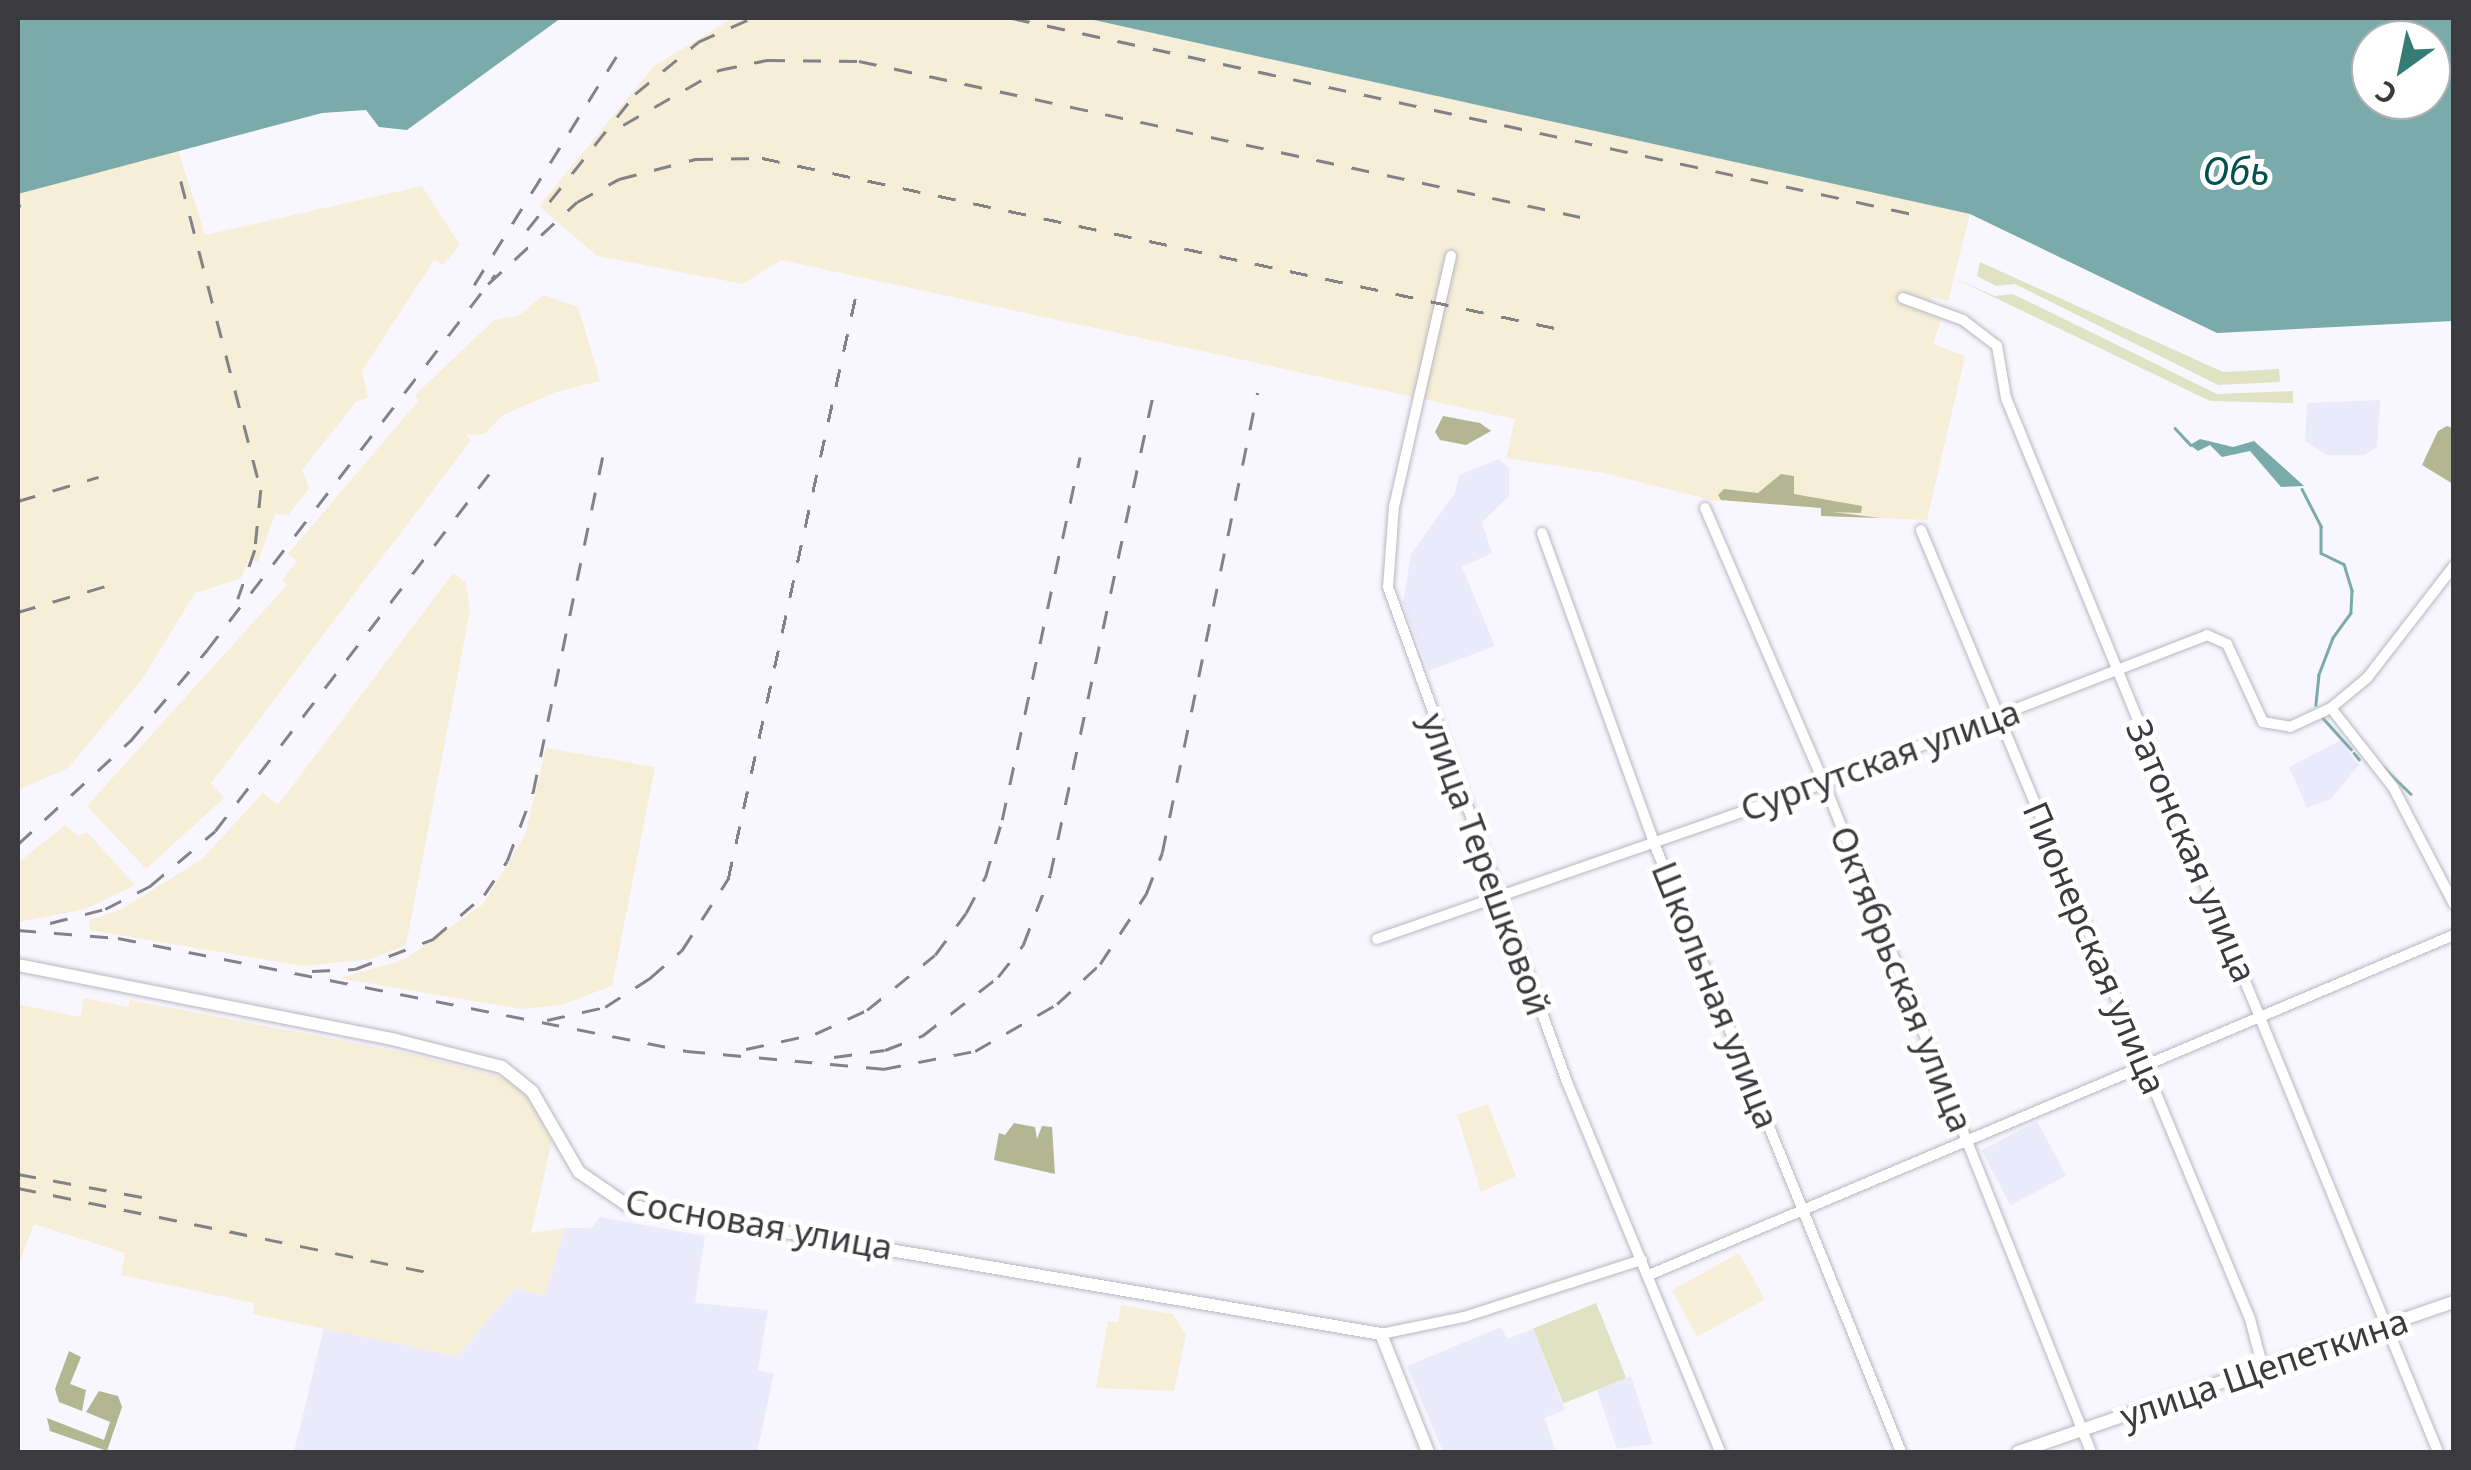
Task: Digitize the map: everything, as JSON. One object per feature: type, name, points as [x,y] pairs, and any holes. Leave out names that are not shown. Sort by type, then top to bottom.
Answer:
[{"type":"main road","name":"Сосновая улица","points":[[18,965],[396,1040],[502,1067],[532,1091],[579,1172],[627,1205],[1381,1334]]},
{"type":"main road","name":"улица Щепеткина","points":[[2018,1452],[2454,1302]]},
{"type":"main road","points":[[1381,1334],[1428,1452]]},
{"type":"street","name":"улица Терешковой","points":[[1451,256],[1394,506],[1388,587],[1499,899],[1720,1452]]},
{"type":"street","name":"Затонская улица","points":[[1903,298],[1963,320],[1997,346],[2006,398],[2438,1452]]},
{"type":"street","name":"Октябрьская улица","points":[[1705,508],[1824,784],[2086,1429],[2091,1452]]},
{"type":"street","name":"Пионерская улица","points":[[1921,530],[2250,1319],[2263,1368]]},
{"type":"street","name":"Школьная улица","points":[[1542,533],[1654,843],[1901,1452]]},
{"type":"street","points":[[2454,566],[2377,668],[2332,708],[2393,787],[2454,904]]},
{"type":"street","name":"Сургутская улица","points":[[1377,939],[1824,784],[2195,638],[2219,636],[2263,722],[2290,727],[2332,708]]},
{"type":"street","points":[[1649,1275],[2143,1063],[2454,935]]},
{"type":"street","points":[[1381,1334],[1464,1316],[1642,1260]]},
{"type":"shaded area","points":[[733,18],[1084,18],[1970,214],[1948,301],[1931,297],[1928,312],[1942,317],[1933,344],[1965,356],[1927,520],[1821,516],[1821,508],[1711,500],[1604,473],[1506,458],[1515,419],[781,260],[743,284],[597,256],[539,206],[654,66]]},
{"type":"shaded area","points":[[178,150],[205,235],[422,186],[460,245],[443,265],[434,260],[362,371],[368,398],[356,402],[302,470],[309,489],[288,515],[275,514],[258,562],[249,559],[241,578],[195,593],[143,678],[68,768],[18,790],[18,194]]},
{"type":"shaded area","points":[[544,295],[578,307],[600,381],[556,392],[503,415],[484,434],[466,435],[471,440],[211,783],[224,798],[146,869],[87,806],[287,585],[282,580],[297,561],[288,554],[419,400],[415,395],[494,320],[518,316]]},
{"type":"shaded area","points":[[2380,400],[2377,447],[2364,455],[2327,455],[2305,441],[2307,403]]},
{"type":"shaded area","points":[[1499,459],[1509,468],[1509,496],[1482,522],[1492,553],[1462,567],[1495,646],[1429,671],[1403,603],[1411,554],[1455,493],[1459,475]]},
{"type":"shaded area","points":[[453,573],[466,583],[470,611],[406,945],[371,959],[302,966],[90,930],[89,920],[120,910],[202,859],[263,793],[278,805]]},
{"type":"shaded area","points":[[2341,740],[2359,765],[2331,799],[2307,808],[2289,767]]},
{"type":"shaded area","points":[[546,748],[655,767],[612,986],[561,1005],[521,1009],[339,978],[404,960],[483,904],[525,835]]},
{"type":"shaded area","points":[[65,825],[78,836],[87,832],[135,885],[86,909],[18,922],[18,863]]},
{"type":"shaded area","points":[[84,998],[128,1007],[130,1000],[411,1054],[505,1078],[526,1094],[552,1141],[531,1233],[564,1228],[545,1295],[515,1288],[457,1356],[253,1314],[254,1303],[121,1275],[125,1253],[34,1224],[18,1266],[18,1004],[80,1017]]},
{"type":"shaded area","points":[[1488,1104],[1516,1176],[1481,1192],[1457,1115]]},
{"type":"shaded area","points":[[2037,1121],[2066,1176],[2010,1205],[1981,1151]]},
{"type":"shaded area","points":[[600,1217],[705,1236],[695,1303],[768,1310],[758,1370],[774,1374],[757,1452],[294,1452],[324,1327],[457,1356],[515,1288],[545,1295],[564,1228],[591,1228]]},
{"type":"shaded area","points":[[1739,1253],[1765,1299],[1697,1337],[1672,1290]]},
{"type":"shaded area","points":[[1121,1305],[1173,1314],[1186,1335],[1174,1391],[1096,1388],[1108,1321],[1118,1322]]},
{"type":"shaded area","points":[[1501,1327],[1507,1339],[1533,1329],[1565,1410],[1545,1418],[1556,1452],[1443,1452],[1407,1366]]},
{"type":"shaded area","points":[[1631,1376],[1653,1444],[1617,1449],[1597,1390]]},
{"type":"green space","points":[[1980,262],[2223,372],[2279,369],[2280,382],[2218,385],[2015,284],[1996,286],[1977,276]]},
{"type":"green space","points":[[1954,278],[1995,296],[2013,294],[2217,394],[2293,391],[2293,403],[2210,401]]},
{"type":"green space","points":[[1443,416],[1480,423],[1491,431],[1466,445],[1440,440],[1435,432]]},
{"type":"green space","points":[[2447,426],[2453,428],[2453,484],[2422,465],[2438,431]]},
{"type":"green space","points":[[1781,474],[1794,476],[1794,494],[1862,506],[1861,513],[1833,512],[1880,518],[1821,516],[1821,508],[1721,500],[1718,495],[1724,489],[1758,493]]},
{"type":"green space","points":[[1014,1123],[1035,1127],[1037,1139],[1042,1126],[1052,1127],[1055,1174],[994,1160],[999,1133],[1005,1135]]},
{"type":"green space","points":[[1596,1303],[1626,1378],[1563,1404],[1533,1328]]},
{"type":"green space","points":[[69,1351],[81,1357],[70,1384],[86,1390],[82,1411],[59,1402],[55,1389]]},
{"type":"green space","points":[[99,1391],[118,1396],[122,1407],[107,1451],[50,1431],[47,1418],[104,1440],[110,1422],[86,1412]]},
{"type":"water","points":[[18,18],[561,18],[407,130],[379,127],[366,110],[322,113],[18,194]]},
{"type":"water","name":"Обь","points":[[1085,18],[2453,18],[2453,321],[2217,333],[1970,214]]},
{"type":"water","points":[[2200,439],[2233,447],[2254,441],[2304,486],[2281,487],[2250,451],[2222,457],[2210,445],[2198,451],[2190,445]]},
{"type":"waterway","points":[[2175,428],[2191,445]]},
{"type":"waterway","points":[[2302,489],[2321,526],[2321,553],[2344,564],[2352,591],[2351,613],[2333,638],[2319,675],[2316,705]]},
{"type":"waterway","points":[[2323,718],[2351,749]]},
{"type":"waterway","points":[[2354,753],[2359,759]]},
{"type":"waterway","points":[[2377,761],[2411,794]]},
{"type":"railway","points":[[527,230],[635,94],[698,42],[752,18]]},
{"type":"railway","points":[[1012,18],[1922,216]]},
{"type":"railway","points":[[474,285],[616,57]]},
{"type":"railway","points":[[623,125],[719,70],[767,60],[859,61],[1585,218]]},
{"type":"railway","points":[[488,284],[577,202],[619,179],[695,159],[762,158],[1569,331]]},
{"type":"railway","points":[[181,181],[261,490],[255,550],[238,599]]},
{"type":"railway","points":[[18,844],[131,740],[207,650],[495,275]]},
{"type":"railway","points":[[547,1020],[605,1007],[650,978],[682,950],[728,879],[856,294]]},
{"type":"railway","points":[[834,1057],[885,1050],[922,1036],[998,977],[1023,945],[1050,875],[1154,389]]},
{"type":"railway","points":[[18,930],[118,938],[687,1051],[883,1069],[975,1051],[1057,1004],[1100,964],[1146,894],[1162,853],[1257,393]]},
{"type":"railway","points":[[312,971],[355,969],[433,939],[484,895],[507,861],[533,792],[605,444]]},
{"type":"railway","points":[[746,1049],[815,1034],[867,1010],[935,955],[966,913],[985,878],[1002,820],[1080,457]]},
{"type":"railway","points":[[50,923],[105,909],[150,886],[215,831],[497,464]]},
{"type":"railway","points":[[18,501],[98,477]]},
{"type":"railway","points":[[18,612],[119,582]]},
{"type":"railway","points":[[18,1174],[142,1197]]},
{"type":"railway","points":[[18,1188],[426,1272]]}]
